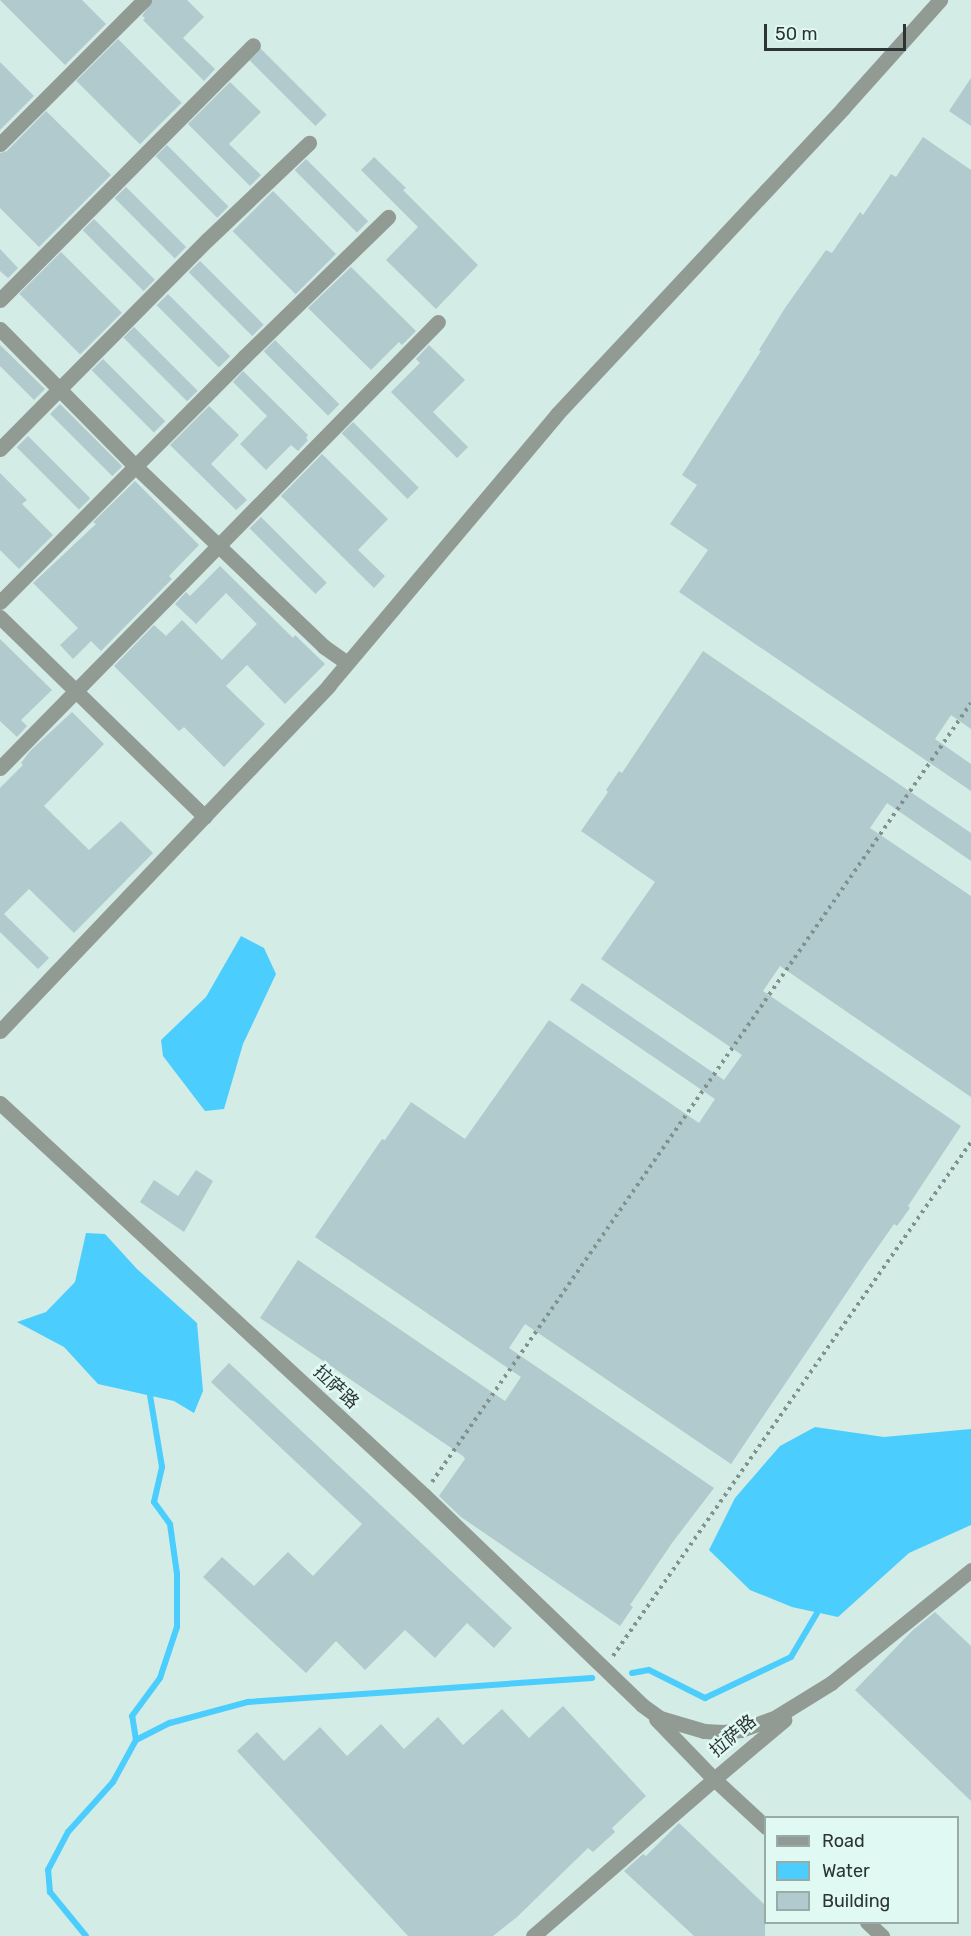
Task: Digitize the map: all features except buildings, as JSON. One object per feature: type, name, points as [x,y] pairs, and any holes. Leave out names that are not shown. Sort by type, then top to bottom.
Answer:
[{"type":"street","points":[[0,144],[144,0]]},
{"type":"street","points":[[0,1032],[329,686],[346,662],[557,414],[844,107],[940,0]]},
{"type":"street","points":[[0,300],[253,45]]},
{"type":"street","points":[[0,449],[207,240],[309,142]]},
{"type":"street","points":[[0,602],[388,217]]},
{"type":"street","points":[[0,768],[438,322]]},
{"type":"street","points":[[0,329],[135,467],[220,545],[323,646],[346,662]]},
{"type":"street","points":[[0,617],[205,816]]},
{"type":"street","name":"拉萨路","points":[[0,1103],[424,1495],[642,1705],[714,1779],[971,1570]]},
{"type":"street","name":"拉萨路","points":[[642,1705],[660,1718],[675,1724],[704,1731],[741,1730],[776,1717],[831,1683]]},
{"type":"street","points":[[533,1936],[714,1779],[764,1826]]},
{"type":"street","points":[[868,1924],[882,1936]]},
{"type":"path","points":[[424,1495],[971,703]]},
{"type":"path","points":[[605,1669],[621,1641],[971,1142]]},
{"type":"water","points":[[241,936],[264,948],[276,974],[243,1044],[224,1109],[205,1111],[163,1056],[161,1040],[206,997]]},
{"type":"water","points":[[86,1233],[105,1234],[137,1269],[197,1323],[203,1391],[194,1413],[174,1401],[98,1384],[64,1347],[17,1322],[46,1312],[75,1282]]},
{"type":"water","points":[[815,1427],[884,1437],[971,1429],[971,1525],[909,1553],[838,1617],[792,1607],[750,1590],[709,1550],[735,1498],[780,1446]]},
{"type":"waterway","points":[[136,1740],[132,1716],[160,1678],[177,1627],[177,1574],[170,1524],[154,1502],[162,1467],[150,1395]]},
{"type":"waterway","points":[[632,1673],[649,1670],[705,1698],[791,1657],[817,1613]]},
{"type":"waterway","points":[[86,1936],[50,1892],[48,1870],[68,1832],[113,1782],[136,1740],[170,1723],[248,1702],[592,1678]]}]
